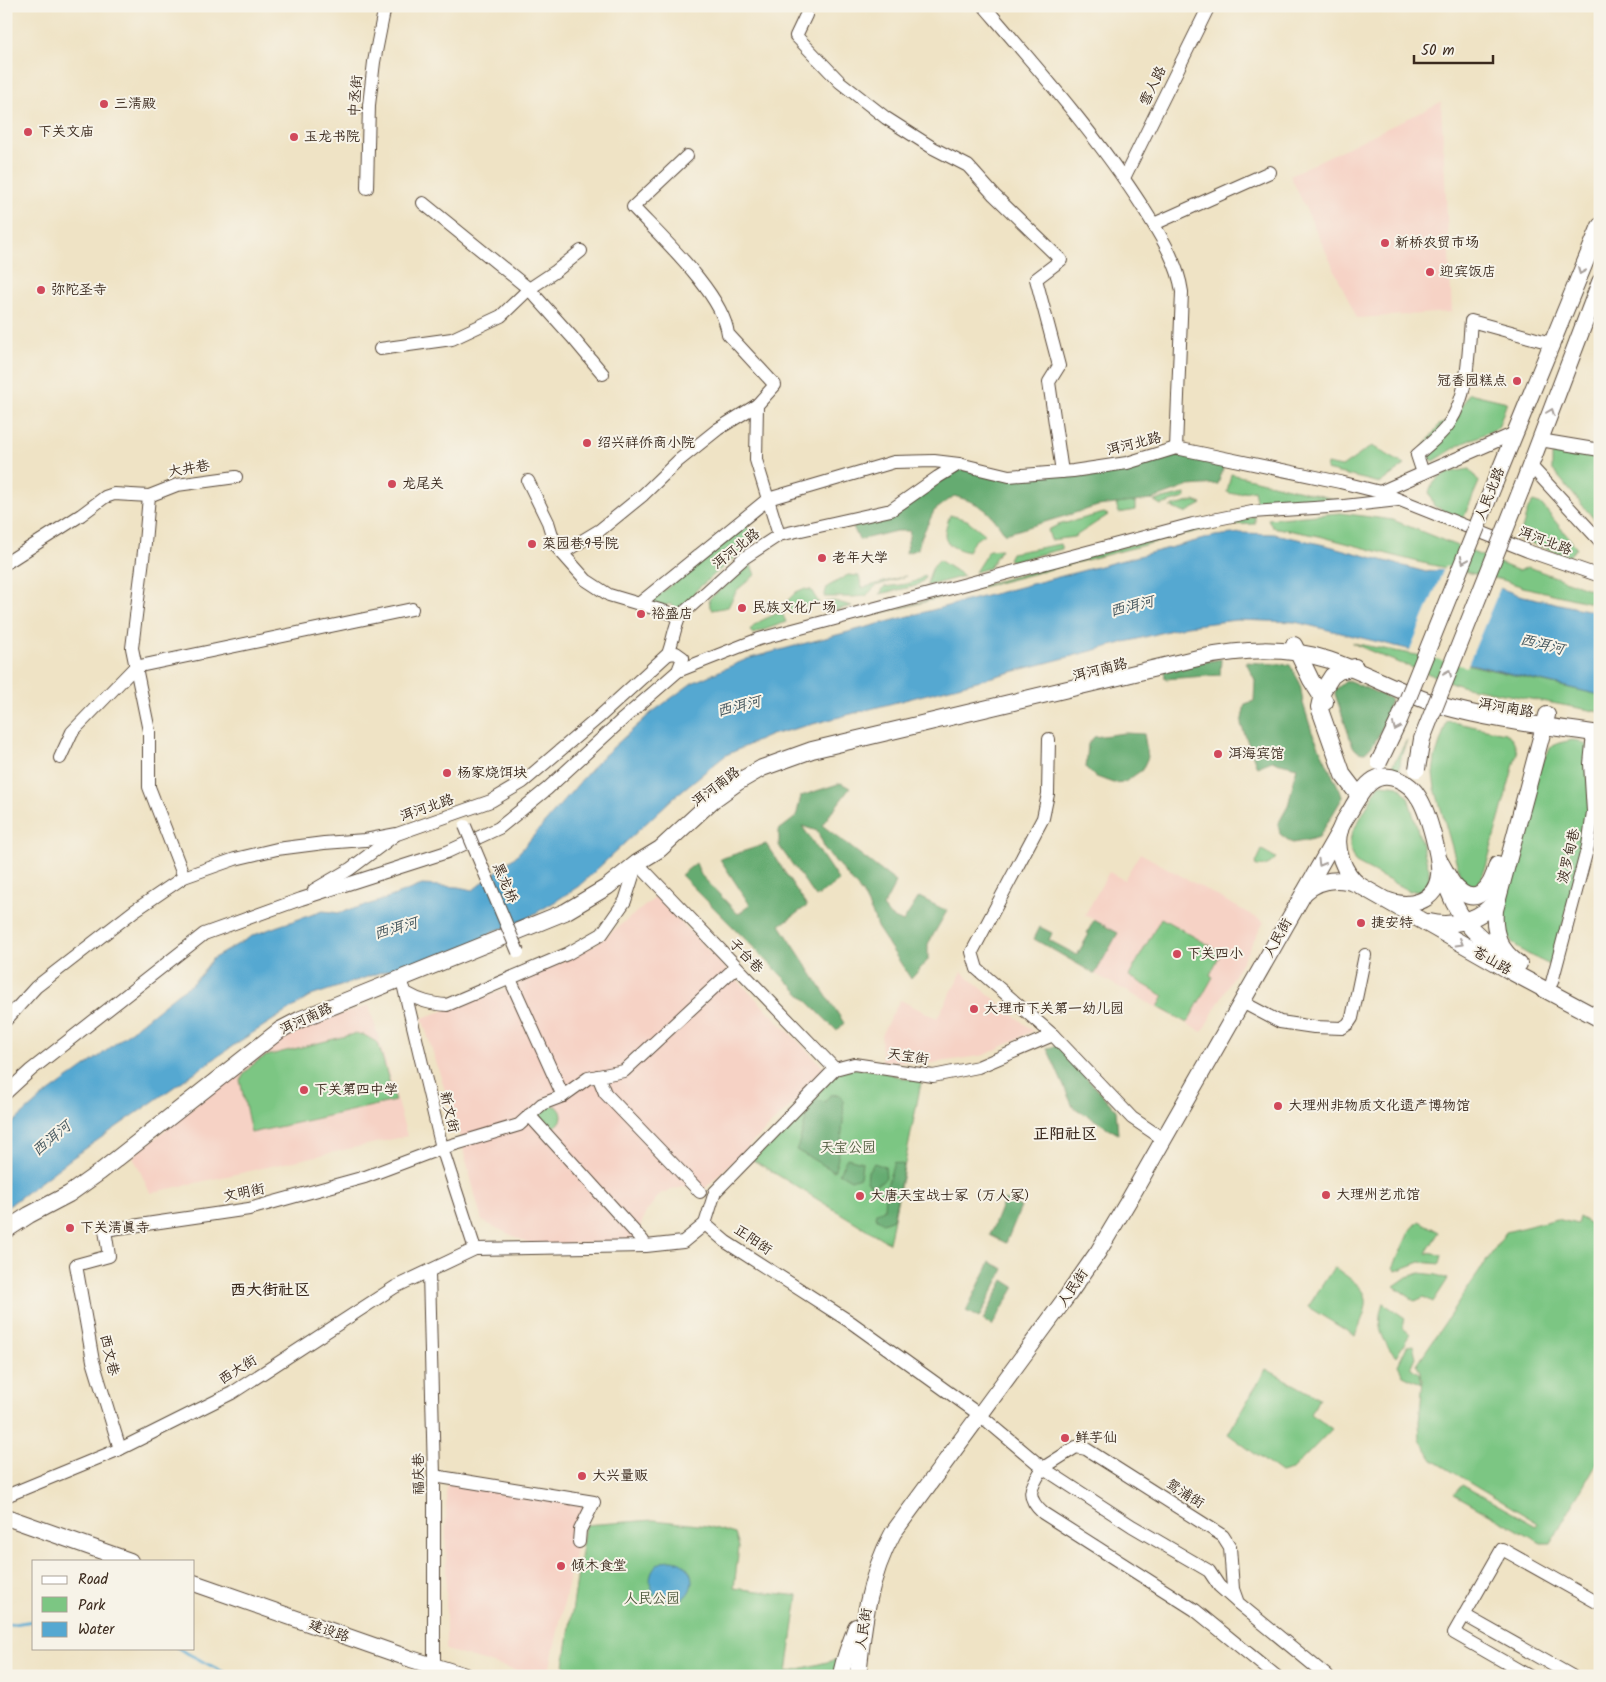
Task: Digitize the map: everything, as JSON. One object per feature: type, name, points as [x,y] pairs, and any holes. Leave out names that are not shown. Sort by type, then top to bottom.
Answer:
[{"type":"main road","name":"人民北路","points":[[1359,796],[1396,729],[1600,226]]},
{"type":"main road","name":"人民北路","points":[[1424,807],[1417,769],[1422,739],[1521,490],[1600,282]]},
{"type":"main road","name":"洱河南路","points":[[1295,647],[1438,704],[1469,712],[1541,719]]},
{"type":"main road","name":"洱河南路","points":[[6,1230],[29,1215],[69,1194],[100,1172],[280,1030],[301,1019],[403,986],[565,912],[607,887],[637,863],[660,849],[713,800],[738,782],[762,768],[812,750],[1225,652],[1295,647],[1333,650],[1421,687],[1455,698],[1541,719],[1597,730]]},
{"type":"main road","points":[[1295,647],[1320,696]]},
{"type":"main road","points":[[1359,796],[1343,774],[1319,707],[1320,696],[1332,676],[1339,671],[1367,664]]},
{"type":"main road","points":[[1439,860],[1452,883],[1465,894],[1478,896],[1488,888],[1496,869],[1541,719]]},
{"type":"main road","points":[[1520,964],[1507,955],[1497,937],[1494,917],[1541,719]]},
{"type":"main road","points":[[1439,860],[1437,882],[1431,893],[1418,903],[1406,905],[1386,900],[1351,879],[1343,863],[1339,846],[1340,830],[1366,786],[1374,779],[1382,777],[1391,777],[1409,786],[1424,807],[1450,896],[1464,921],[1489,945],[1520,964]]},
{"type":"main road","name":"人民街","points":[[858,1676],[864,1625],[872,1585],[880,1558],[893,1533],[1041,1334],[1088,1266],[1129,1200],[1340,830]]},
{"type":"main road","points":[[1301,897],[1310,888],[1328,880],[1343,880],[1359,885]]},
{"type":"main road","points":[[1418,918],[1428,922],[1443,924],[1464,921],[1482,912],[1498,896]]},
{"type":"main road","name":"苍山路","points":[[1386,900],[1510,971],[1600,1019]]},
{"type":"main road","name":"苍山路","points":[[1520,964],[1600,1006]]},
{"type":"main road","points":[[6,1517],[127,1560]]},
{"type":"main road","points":[[6,1526],[102,1560]]},
{"type":"main road","name":"建设路","points":[[195,1583],[433,1673]]},
{"type":"main road","points":[[841,1676],[843,1662],[872,1585]]},
{"type":"main road","name":"建设路","points":[[195,1592],[433,1673],[466,1676]]},
{"type":"street","name":"中丞街","points":[[367,188],[369,105],[374,62],[385,6]]},
{"type":"street","points":[[984,6],[1046,78],[1124,178],[1154,224],[1180,276],[1182,292],[1176,448]]},
{"type":"street","name":"雪人路","points":[[1124,178],[1209,6]]},
{"type":"street","points":[[806,15],[796,36],[840,82],[886,118],[933,148],[968,166],[1061,260],[1036,279],[1058,366],[1048,382],[1062,472]]},
{"type":"street","points":[[562,553],[600,530],[643,495],[678,461],[711,434],[757,405],[775,385],[728,334],[726,323],[703,283],[633,207],[688,156]]},
{"type":"street","points":[[1154,224],[1270,172]]},
{"type":"street","points":[[423,203],[529,288],[603,374]]},
{"type":"street","points":[[380,350],[452,339],[501,316],[529,288],[556,271],[581,251]]},
{"type":"street","points":[[1423,473],[1418,455],[1450,424],[1459,406],[1464,384],[1471,320],[1551,343]]},
{"type":"street","points":[[757,405],[756,460],[779,535]]},
{"type":"street","points":[[1380,492],[1515,433]]},
{"type":"street","points":[[1540,440],[1600,450]]},
{"type":"street","name":"洱河北路","points":[[680,616],[744,558],[779,535],[891,510],[959,464],[1009,476],[1062,472],[1127,463],[1176,448],[1380,492],[1528,551],[1600,576]]},
{"type":"street","points":[[640,603],[768,499],[894,462],[934,461],[959,464]]},
{"type":"street","points":[[1530,465],[1600,541]]},
{"type":"street","name":"大井巷","points":[[149,496],[163,489],[236,477]]},
{"type":"street","points":[[528,481],[548,522],[555,544],[586,580],[609,595],[680,616],[676,624],[674,641],[668,654]]},
{"type":"street","points":[[6,563],[81,515],[105,497],[114,494],[149,496],[132,648],[148,731],[149,787],[184,877]]},
{"type":"street","points":[[6,1093],[31,1070],[204,934],[301,899],[447,852],[499,828],[547,789],[678,671],[768,636],[1193,524],[1252,512],[1402,500]]},
{"type":"street","points":[[1589,529],[1600,522]]},
{"type":"street","points":[[60,758],[72,732],[135,666],[412,609]]},
{"type":"street","points":[[668,654],[676,653],[683,658],[678,671]]},
{"type":"street","name":"洱河北路","points":[[6,1020],[36,987],[134,911],[184,877],[235,858],[277,849],[365,840],[397,834],[491,801],[523,782],[598,718],[668,654]]},
{"type":"street","name":"波罗甸巷","points":[[1552,982],[1594,848],[1590,764],[1597,730]]},
{"type":"street","points":[[1049,739],[1048,794],[1043,818],[972,952],[977,969],[1053,1035],[1132,1118],[1163,1140]]},
{"type":"street","name":"黑龙桥","points":[[460,813],[526,972]]},
{"type":"street","points":[[301,899],[322,884],[350,869],[397,834]]},
{"type":"street","points":[[403,986],[421,1001],[447,1005],[567,954],[602,934],[624,901],[637,863]]},
{"type":"street","name":"子台巷","points":[[637,863],[835,1069]]},
{"type":"street","points":[[1242,1002],[1280,1022],[1314,1027],[1342,1028],[1352,1018],[1364,955]]},
{"type":"street","points":[[442,1148],[520,1126],[542,1104],[563,1096],[588,1078],[624,1071],[736,967]]},
{"type":"street","points":[[510,979],[563,1096]]},
{"type":"street","name":"新文街","points":[[403,986],[442,1148],[475,1250]]},
{"type":"street","name":"天宝街","points":[[835,1069],[854,1064],[933,1076],[978,1067],[1053,1035]]},
{"type":"street","points":[[475,1250],[646,1246],[683,1242],[705,1224],[715,1192],[835,1069]]},
{"type":"street","points":[[598,1076],[605,1093],[700,1192]]},
{"type":"street","points":[[529,1115],[643,1241]]},
{"type":"street","name":"文明街","points":[[76,1265],[109,1256],[105,1230],[249,1209],[366,1177],[442,1148]]},
{"type":"street","name":"正阳街","points":[[705,1224],[726,1242],[852,1322],[980,1415]]},
{"type":"street","name":"西大街","points":[[6,1496],[120,1449],[232,1393],[395,1287],[475,1250]]},
{"type":"street","name":"西文巷","points":[[76,1265],[93,1361],[120,1449]]},
{"type":"street","name":"福庆巷","points":[[429,1272],[434,1476],[433,1673]]},
{"type":"street","points":[[980,1415],[1043,1468],[1132,1526],[1209,1571],[1219,1586],[1238,1603],[1327,1676]]},
{"type":"street","name":"鸳浦街","points":[[1043,1468],[1076,1447],[1086,1449],[1223,1536],[1230,1547],[1232,1589],[1238,1603]]},
{"type":"street","points":[[1043,1468],[1031,1486],[1036,1506],[1043,1513],[1195,1610],[1276,1676]]},
{"type":"street","points":[[434,1476],[594,1502],[580,1530],[579,1542]]},
{"type":"street","points":[[1529,1676],[1454,1633],[1502,1549],[1600,1604]]},
{"type":"street","points":[[1464,1615],[1572,1676]]},
{"type":"shaded area","name":"新桥农贸市场","points":[[1441,102],[1452,312],[1357,318],[1290,175]]},
{"type":"shaded area","name":"下关四小","points":[[1140,853],[1264,922],[1202,1032],[1095,974],[1118,933],[1085,915],[1109,872],[1124,880]]},
{"type":"shaded area","points":[[656,897],[827,1071],[704,1189],[689,1186],[660,1194],[646,1212],[636,1238],[625,1241],[534,1246],[482,1221],[461,1141],[422,1018],[504,990],[595,945]]},
{"type":"shaded area","name":"大理市下关第一幼儿园","points":[[962,972],[1033,1031],[985,1055],[933,1063],[882,1061],[881,1035],[900,1000],[937,1018]]},
{"type":"shaded area","name":"下关第四中学","points":[[369,1005],[407,1136],[150,1193],[133,1156],[279,1041],[333,1017]]},
{"type":"shaded area","points":[[446,1483],[586,1504],[548,1676],[534,1676],[446,1650]]},
{"type":"green space","points":[[1469,393],[1507,402],[1498,428],[1461,444],[1434,461],[1425,456],[1422,449],[1439,425],[1456,417]]},
{"type":"green space","points":[[1372,446],[1405,465],[1380,483],[1326,470],[1327,464],[1342,467]]},
{"type":"green space","points":[[1557,447],[1600,453],[1600,514],[1594,519],[1552,469],[1552,456]]},
{"type":"green space","points":[[1177,455],[1224,466],[1218,484],[1189,486],[1151,500],[1098,506],[1005,534],[984,509],[972,502],[954,496],[934,511],[920,540],[918,549],[906,553],[910,531],[896,531],[859,540],[851,522],[899,511],[959,468],[992,478],[1157,459]]},
{"type":"green space","points":[[1470,469],[1479,482],[1463,519],[1434,506],[1429,492],[1436,480],[1445,474]]},
{"type":"green space","points":[[1231,474],[1338,500],[1257,506],[1254,490],[1233,494],[1227,492]]},
{"type":"green space","points":[[1185,494],[1185,498],[1161,505],[1154,501]]},
{"type":"green space","points":[[1135,501],[1135,510],[1119,513],[1116,504]]},
{"type":"green space","points":[[1194,501],[1202,504],[1185,513],[1170,507]]},
{"type":"green space","points":[[1533,502],[1542,505],[1577,548],[1569,556],[1519,539],[1528,509]]},
{"type":"green space","points":[[1104,513],[1108,515],[1074,537],[1051,540],[1048,530],[1058,525]]},
{"type":"green space","points":[[1340,513],[1393,520],[1519,571],[1528,567],[1600,593],[1600,605],[1523,587],[1503,580],[1418,562],[1319,536],[1272,527],[1268,519]]},
{"type":"green space","points":[[950,515],[967,520],[985,534],[975,541],[968,552],[953,546],[946,540],[945,535]]},
{"type":"green space","points":[[1255,516],[1255,524],[1223,525],[1202,530],[862,618],[1159,537]]},
{"type":"green space","points":[[746,525],[756,539],[695,591],[693,598],[678,610],[670,604],[660,607],[651,601]]},
{"type":"green space","points":[[1060,544],[1062,549],[1013,561],[1008,559],[1011,553]]},
{"type":"green space","points":[[1001,549],[989,568],[975,572],[989,550]]},
{"type":"green space","points":[[939,560],[964,576],[927,586],[931,572]]},
{"type":"green space","points":[[751,565],[755,575],[737,590],[728,607],[712,610],[709,599]]},
{"type":"green space","points":[[848,575],[859,576],[862,588],[906,576],[876,586],[866,596],[824,597],[827,587]]},
{"type":"green space","points":[[925,575],[925,579],[916,586],[880,594],[884,587],[911,583]]},
{"type":"green space","points":[[803,589],[811,590],[819,603],[804,606],[792,612],[786,602],[796,592]]},
{"type":"green space","points":[[834,601],[852,606],[828,612],[825,602]]},
{"type":"green space","points":[[781,611],[786,622],[753,634],[750,631],[760,622]]},
{"type":"green space","points":[[1352,643],[1470,665],[1600,695],[1600,712],[1461,686]]},
{"type":"green space","points":[[1221,659],[1220,675],[1165,679],[1164,669]]},
{"type":"green space","points":[[1246,662],[1290,665],[1300,683],[1303,703],[1312,732],[1343,797],[1319,837],[1292,843],[1280,834],[1278,824],[1288,806],[1297,767],[1272,761],[1257,767],[1241,724],[1245,704],[1254,701],[1255,680]]},
{"type":"green space","points":[[1346,681],[1391,699],[1379,735],[1365,753],[1354,748],[1335,694],[1336,689]]},
{"type":"green space","points":[[1447,721],[1505,733],[1515,744],[1517,753],[1486,867],[1480,881],[1474,886],[1467,884],[1460,875],[1435,788],[1433,774],[1435,758]]},
{"type":"green space","points":[[1125,733],[1144,734],[1148,757],[1142,770],[1125,782],[1113,783],[1094,776],[1086,768],[1088,744],[1094,737]]},
{"type":"green space","points":[[1407,740],[1401,756],[1399,775],[1388,773]]},
{"type":"green space","points":[[1572,740],[1580,741],[1587,746],[1589,804],[1584,842],[1552,966],[1524,952],[1511,941],[1503,923],[1502,911],[1539,769],[1551,747]]},
{"type":"green space","points":[[841,783],[850,788],[822,825],[896,882],[883,907],[890,916],[903,922],[919,897],[947,911],[928,944],[928,960],[911,979],[877,927],[862,893],[824,848],[817,831],[802,826],[839,881],[816,897],[779,846],[779,830],[796,817],[801,796]]},
{"type":"green space","points":[[1379,785],[1399,786],[1408,797],[1429,869],[1429,881],[1421,890],[1409,891],[1356,863],[1352,856],[1350,845],[1352,833]]},
{"type":"green space","points":[[766,844],[807,906],[780,925],[844,1023],[837,1031],[681,875],[696,863],[701,875],[738,914],[750,905],[720,859]]},
{"type":"green space","points":[[1262,850],[1276,858],[1267,865],[1255,865]]},
{"type":"green space","points":[[1161,918],[1221,952],[1210,975],[1213,977],[1187,1023],[1158,1007],[1164,996],[1129,976]]},
{"type":"green space","points":[[1094,920],[1118,933],[1095,974],[1034,939],[1040,927],[1052,933],[1049,940],[1077,955],[1089,934],[1087,933]]},
{"type":"green space","points":[[354,1034],[364,1035],[378,1043],[395,1101],[251,1133],[240,1080],[251,1066],[266,1056]]},
{"type":"green space","points":[[1057,1046],[1116,1110],[1118,1134],[1073,1107],[1047,1048]]},
{"type":"green space","name":"天宝公园","points":[[855,1068],[880,1071],[907,1079],[922,1078],[889,1243],[753,1160],[837,1073]]},
{"type":"green space","points":[[839,1094],[843,1101],[843,1116],[840,1147],[834,1171],[796,1150],[808,1111],[803,1109],[813,1099],[825,1102],[830,1095]]},
{"type":"green space","points":[[551,1105],[559,1108],[562,1116],[559,1124],[551,1127],[543,1124],[540,1116],[543,1108]]},
{"type":"green space","points":[[847,1158],[862,1162],[860,1177],[851,1180],[839,1173]]},
{"type":"green space","points":[[894,1162],[904,1165],[893,1219],[883,1223],[875,1217],[876,1213],[884,1210],[885,1192]]},
{"type":"green space","points":[[874,1163],[885,1167],[886,1177],[882,1182],[873,1186],[867,1181],[868,1171]]},
{"type":"green space","points":[[1004,1200],[1021,1207],[1006,1243],[990,1235]]},
{"type":"green space","points":[[1579,1217],[1600,1229],[1600,1457],[1551,1543],[1541,1543],[1454,1494],[1462,1485],[1536,1526],[1538,1523],[1433,1460],[1420,1440],[1419,1421],[1423,1380],[1417,1364],[1506,1232],[1557,1219],[1577,1224]]},
{"type":"green space","points":[[1419,1221],[1439,1232],[1426,1253],[1442,1255],[1440,1264],[1420,1262],[1396,1271],[1393,1268],[1409,1232]]},
{"type":"green space","points":[[990,1262],[1004,1269],[979,1318],[966,1311]]},
{"type":"green space","points":[[1334,1267],[1355,1283],[1365,1295],[1365,1311],[1355,1336],[1308,1307]]},
{"type":"green space","points":[[1420,1273],[1437,1275],[1448,1279],[1433,1302],[1424,1297],[1415,1301],[1394,1286],[1407,1277]]},
{"type":"green space","points":[[1004,1280],[1015,1287],[992,1326],[983,1320]]},
{"type":"green space","points":[[1383,1303],[1405,1318],[1403,1328],[1410,1334],[1396,1357],[1387,1345],[1381,1332],[1380,1318]]},
{"type":"green space","points":[[1413,1345],[1416,1357],[1411,1368],[1420,1374],[1422,1384],[1403,1375],[1398,1365],[1407,1346]]},
{"type":"green space","points":[[1266,1369],[1319,1398],[1311,1414],[1332,1429],[1292,1470],[1281,1473],[1228,1434]]},
{"type":"green space","name":"人民公园","points":[[654,1520],[707,1526],[735,1534],[739,1547],[734,1588],[798,1596],[787,1672],[839,1659],[836,1676],[592,1676],[564,1666],[585,1525]]},
{"type":"water","name":"西洱河","points":[[1241,533],[1275,534],[1329,546],[1426,572],[1446,569],[1519,595],[1600,613],[1600,695],[1295,622],[1236,620],[1187,626],[771,735],[726,755],[674,797],[579,886],[556,901],[512,926],[493,931],[487,938],[473,945],[388,970],[311,996],[240,1041],[72,1158],[6,1208],[6,1129],[41,1098],[101,1055],[189,986],[200,976],[212,959],[254,935],[323,911],[339,913],[377,902],[422,885],[458,887],[473,890],[516,856],[598,761],[651,713],[692,683],[747,659],[1215,536]]},
{"type":"water","points":[[675,1560],[683,1563],[689,1569],[692,1581],[689,1593],[683,1599],[667,1602],[659,1599],[653,1593],[650,1577],[653,1569],[659,1563]]},
{"type":"pier","points":[[1445,566],[1501,586],[1467,667],[1409,652]]},
{"type":"waterway","points":[[6,1625],[32,1621]]},
{"type":"waterway","points":[[181,1650],[231,1676]]},
{"type":"place","name":"三清殿","points":[[104,104]]},
{"type":"place","name":"下关文庙","points":[[28,132]]},
{"type":"place","name":"玉龙书院","points":[[294,137]]},
{"type":"place","name":"新桥农贸市场","points":[[1385,243]]},
{"type":"place","name":"迎宾饭店","points":[[1430,272]]},
{"type":"place","name":"弥陀圣寺","points":[[41,290]]},
{"type":"place","name":"冠香园糕点","points":[[1517,381]]},
{"type":"place","name":"绍兴祥侨商小院","points":[[587,443]]},
{"type":"place","name":"龙尾关","points":[[392,484]]},
{"type":"place","name":"菜园巷9号院","points":[[532,544]]},
{"type":"place","name":"老年大学","points":[[822,558]]},
{"type":"place","name":"民族文化广场","points":[[742,608]]},
{"type":"place","name":"裕盛店","points":[[641,614]]},
{"type":"place","name":"洱海宾馆","points":[[1218,754]]},
{"type":"place","name":"杨家烧饵块","points":[[447,773]]},
{"type":"place","name":"捷安特","points":[[1361,923]]},
{"type":"place","name":"下关四小","points":[[1177,954]]},
{"type":"place","name":"大理市下关第一幼儿园","points":[[974,1009]]},
{"type":"place","name":"下关第四中学","points":[[304,1090]]},
{"type":"place","name":"大理州非物质文化遗产博物馆","points":[[1278,1106]]},
{"type":"place","name":"大理州艺术馆","points":[[1326,1195]]},
{"type":"place","name":"大唐天宝战士冢（万人冢）","points":[[860,1196]]},
{"type":"place","name":"下关清真寺","points":[[70,1228]]},
{"type":"place","name":"鲜芋仙","points":[[1065,1438]]},
{"type":"place","name":"大兴量贩","points":[[582,1476]]},
{"type":"place","name":"倾木食堂","points":[[561,1566]]},
{"type":"district","name":"正阳社区","points":[[1065,1134]]},
{"type":"district","name":"西大街社区","points":[[270,1290]]}]
